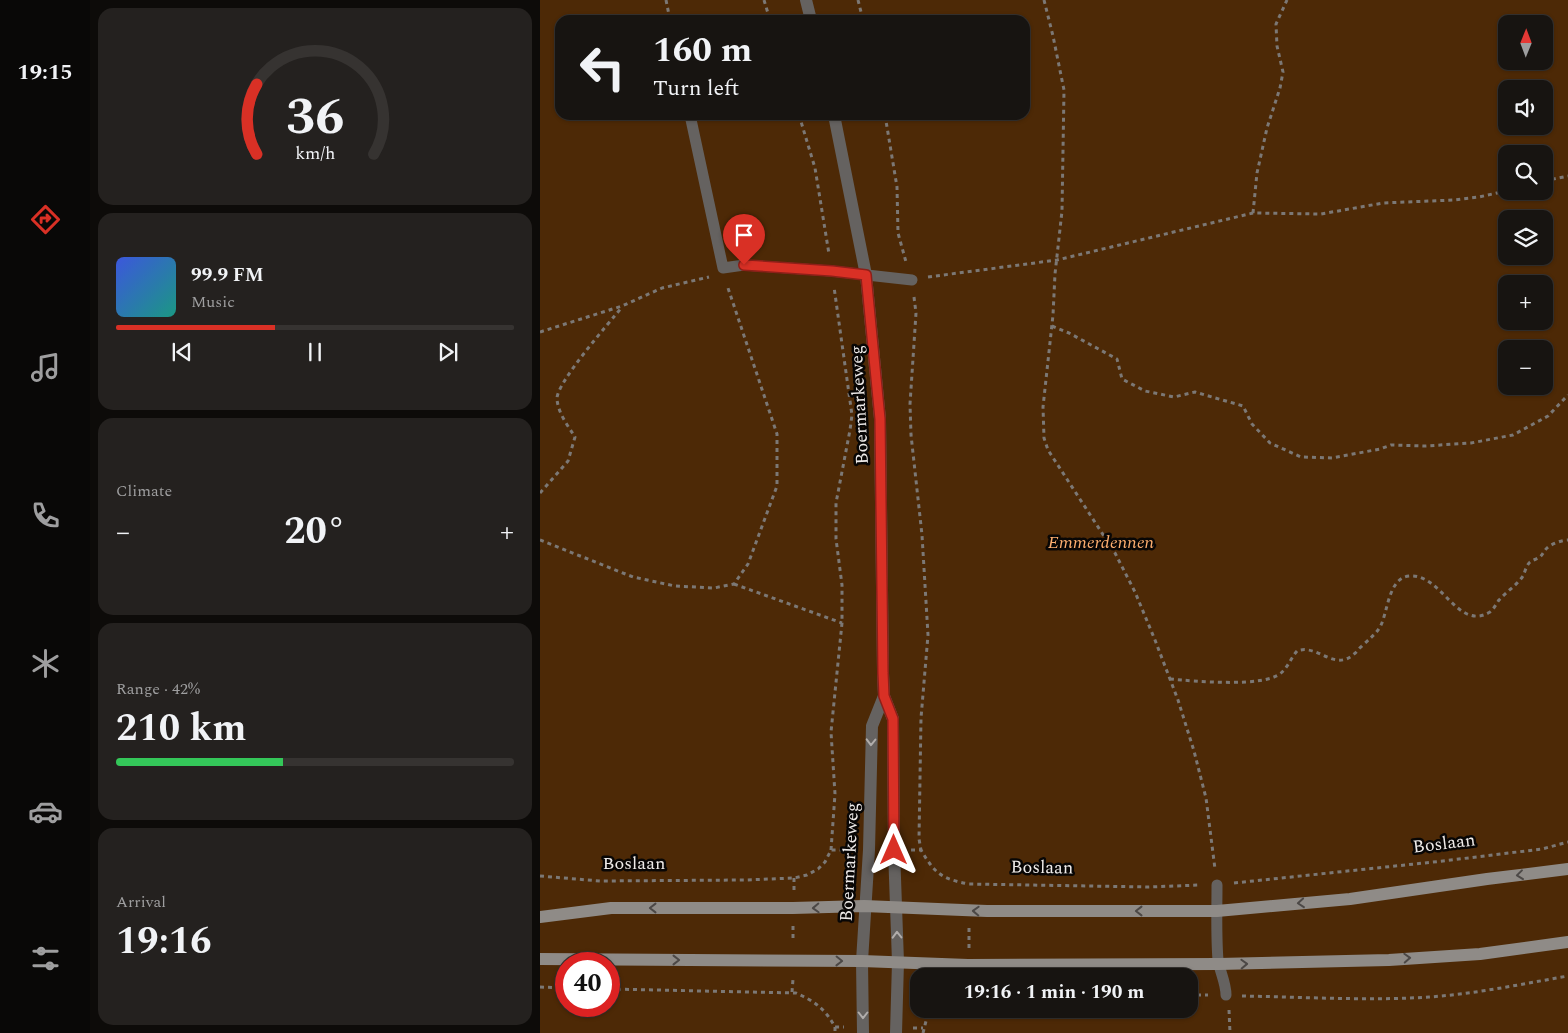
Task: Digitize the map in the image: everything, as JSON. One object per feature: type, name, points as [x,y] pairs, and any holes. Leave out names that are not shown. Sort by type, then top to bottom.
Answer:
[{"type":"main road","points":[[540,917],[611,908],[864,906],[988,911],[1217,911],[1350,899],[1568,869]]},
{"type":"main road","points":[[540,959],[793,960],[968,965],[1219,964],[1389,960],[1480,954],[1568,942]]},
{"type":"street","points":[[806,0],[810,15]]},
{"type":"street","name":"Boermarkeweg","points":[[835,120],[866,275],[880,419],[884,696],[893,719],[894,850],[898,962],[896,1030]]},
{"type":"street","name":"Boermarkeweg","points":[[863,1030],[862,961],[872,726],[884,696]]},
{"type":"lane","points":[[691,120],[723,268],[744,265],[832,271],[912,280]]},
{"type":"lane","points":[[1217,885],[1219,964],[1226,987],[1226,995]]},
{"type":"path","points":[[666,0],[669,15]]},
{"type":"path","points":[[764,0],[768,15]]},
{"type":"path","points":[[858,0],[862,15]]},
{"type":"path","points":[[1044,0],[1064,90],[1062,211],[1042,421],[1046,444],[1067,480],[1115,553],[1134,592],[1170,679],[1194,751],[1206,798],[1217,885]]},
{"type":"path","points":[[1253,213],[1257,173],[1267,128],[1280,88],[1283,72],[1277,46],[1276,24],[1287,0]]},
{"type":"path","points":[[801,120],[815,168],[832,271],[852,415],[836,503],[836,538],[842,585],[842,624],[831,732],[835,794],[831,850],[868,850]]},
{"type":"path","points":[[886,120],[897,188],[898,234],[912,280],[916,313],[910,404],[911,435],[922,535],[928,635],[921,718],[919,839],[921,850],[894,850]]},
{"type":"path","points":[[1553,179],[1568,176]]},
{"type":"path","points":[[912,280],[1057,260],[1253,213],[1321,214],[1383,203],[1454,200],[1498,193]]},
{"type":"path","points":[[540,332],[622,306],[662,288],[708,278],[723,268],[777,434],[778,456],[777,486],[748,564],[734,584]]},
{"type":"path","points":[[540,493],[568,461],[575,437],[561,414],[556,397],[566,378],[622,306]]},
{"type":"path","points":[[1052,326],[1117,359],[1122,379],[1145,392],[1174,398],[1196,392],[1243,406],[1252,424],[1270,443],[1301,457],[1332,458],[1380,449],[1391,445],[1425,446],[1471,443],[1513,435],[1548,416],[1568,395]]},
{"type":"path","points":[[540,540],[633,577],[675,586],[714,588],[734,584],[842,624]]},
{"type":"path","points":[[1170,679],[1222,683],[1272,678],[1281,673],[1297,651],[1304,650],[1310,650],[1336,660],[1353,656],[1361,646],[1371,639],[1381,625],[1387,601],[1399,581],[1407,576],[1417,576],[1435,586],[1462,614],[1484,615],[1492,610],[1522,576],[1529,563],[1542,556],[1548,547],[1568,540]]},
{"type":"path","name":"Boslaan","points":[[921,850],[931,868],[941,876],[951,881],[969,884],[1149,887],[1217,885],[1443,861],[1542,849],[1568,842]]},
{"type":"path","name":"Boslaan","points":[[540,876],[600,881],[794,878],[807,875],[818,869],[825,862],[831,850]]},
{"type":"path","points":[[792,992],[794,878]]},
{"type":"path","points":[[1198,995],[1428,997],[1464,994],[1568,976]]},
{"type":"path","points":[[540,987],[555,988]]},
{"type":"path","points":[[620,989],[792,992],[820,1006],[828,1014],[835,1027],[835,1033]]},
{"type":"path","points":[[896,1030],[923,1031],[927,1018]]},
{"type":"path","points":[[835,1027],[863,1030]]},
{"type":"green space","name":"Emmerdennen","points":[[540,0],[1568,0],[1568,1033],[540,1033]]},
{"type":"route","points":[[744,265],[866,275],[880,419],[883,673],[884,696],[893,719],[894,850]]}]
